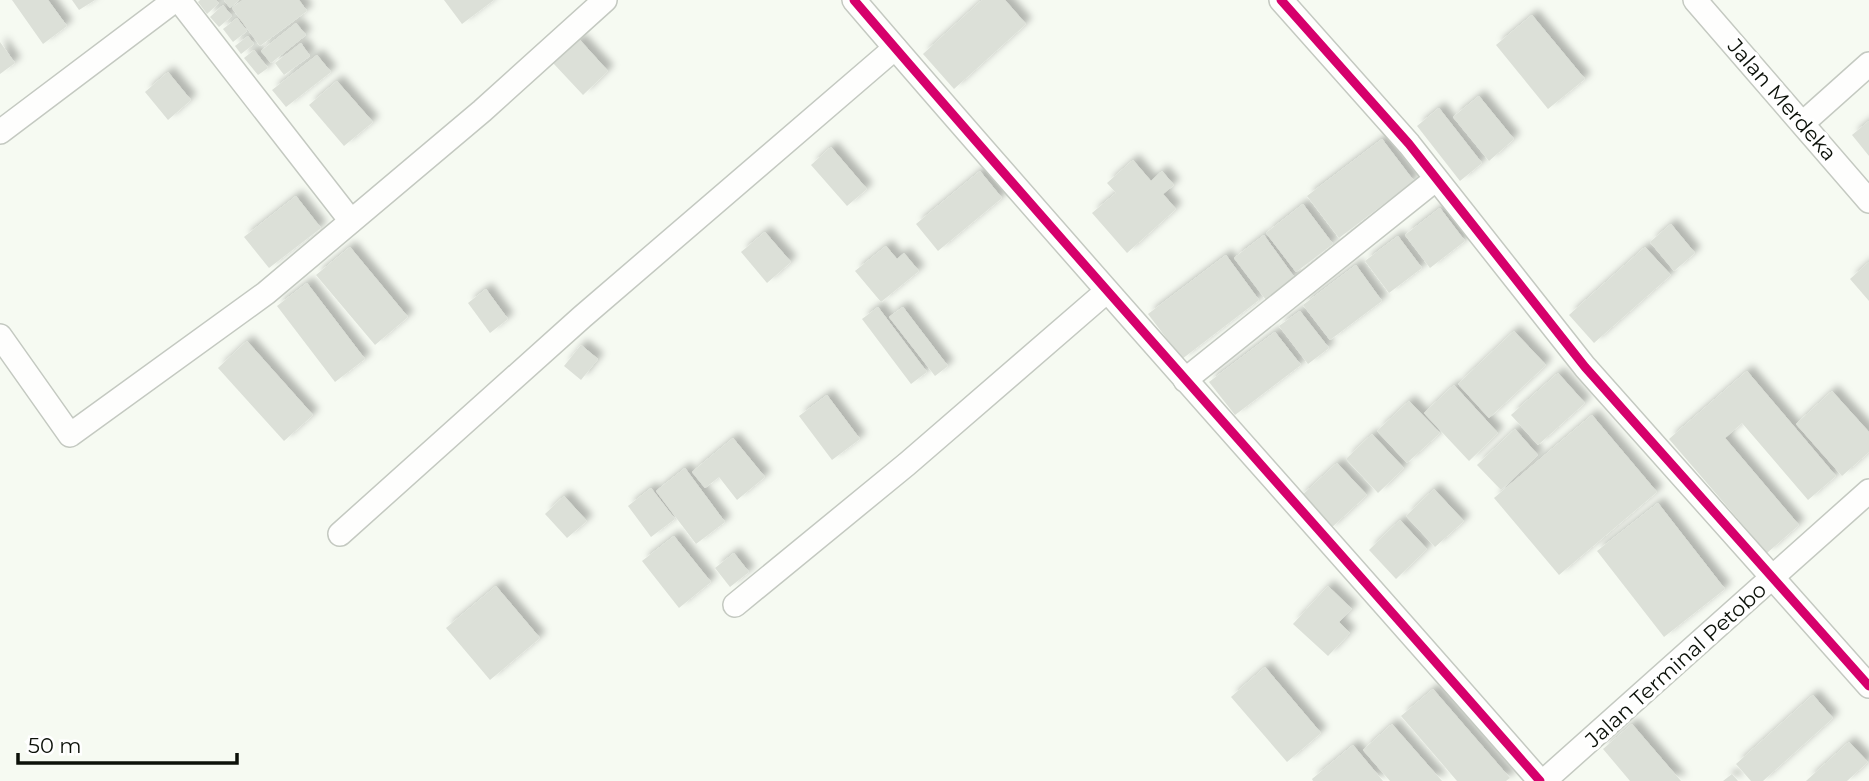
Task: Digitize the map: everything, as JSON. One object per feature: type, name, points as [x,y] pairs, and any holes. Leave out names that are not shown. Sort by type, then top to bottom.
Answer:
[{"type":"street","points":[[0,132],[177,0],[351,221]]},
{"type":"street","points":[[0,335],[70,435],[266,293],[482,111],[605,0]]},
{"type":"street","points":[[854,0],[1185,380],[1542,781]]},
{"type":"street","points":[[1282,0],[1409,144],[1585,367],[1869,686]]},
{"type":"street","name":"Jalan Merdeka","points":[[1695,0],[1869,201]]},
{"type":"street","points":[[340,534],[582,317],[895,48]]},
{"type":"street","points":[[1803,123],[1869,64]]},
{"type":"street","points":[[1185,380],[1436,179]]},
{"type":"street","points":[[735,605],[907,464],[1107,291]]},
{"type":"street","name":"Jalan Terminal Petobo","points":[[1542,781],[1869,491]]},
{"type":"building","points":[[12,0],[48,0],[67,26],[43,44]]},
{"type":"building","points":[[72,0],[95,0],[79,10]]},
{"type":"building","points":[[216,0],[219,3],[207,14],[198,2]]},
{"type":"building","points":[[224,0],[239,0],[230,8]]},
{"type":"building","points":[[243,0],[299,0],[307,11],[260,46],[232,8]]},
{"type":"building","points":[[444,0],[494,0],[462,24]]},
{"type":"building","points":[[982,0],[1005,0],[1026,24],[954,89],[923,54]]},
{"type":"building","points":[[223,5],[232,16],[219,27],[210,17]]},
{"type":"building","points":[[1532,15],[1585,79],[1548,109],[1496,45]]},
{"type":"building","points":[[237,18],[247,31],[233,42],[223,29]]},
{"type":"building","points":[[296,23],[306,35],[271,63],[261,51]]},
{"type":"building","points":[[248,36],[254,44],[241,54],[235,46]]},
{"type":"building","points":[[579,39],[608,71],[583,95],[553,63]]},
{"type":"building","points":[[0,42],[15,63],[0,74]]},
{"type":"building","points":[[301,43],[310,56],[284,75],[275,63]]},
{"type":"building","points":[[254,50],[268,68],[258,75],[244,58]]},
{"type":"building","points":[[317,55],[331,72],[286,107],[272,90]]},
{"type":"building","points":[[168,72],[191,100],[168,120],[145,92]]},
{"type":"building","points":[[337,81],[373,122],[344,146],[309,105]]},
{"type":"building","points":[[1479,96],[1514,139],[1489,161],[1453,117]]},
{"type":"building","points":[[1439,108],[1482,163],[1460,181],[1417,126]]},
{"type":"building","points":[[1869,121],[1869,156],[1852,135]]},
{"type":"building","points":[[1382,139],[1414,181],[1339,238],[1307,196]]},
{"type":"building","points":[[831,147],[867,189],[847,206],[811,165]]},
{"type":"building","points":[[1133,160],[1151,181],[1162,171],[1174,185],[1163,194],[1176,209],[1127,253],[1092,213],[1116,193],[1107,183]]},
{"type":"building","points":[[980,171],[1002,198],[938,251],[916,224]]},
{"type":"building","points":[[296,196],[321,228],[269,268],[244,237]]},
{"type":"building","points":[[1303,204],[1333,244],[1296,272],[1266,233]]},
{"type":"building","points":[[1440,208],[1465,241],[1430,268],[1405,235]]},
{"type":"building","points":[[1671,224],[1695,253],[1674,271],[1650,242]]},
{"type":"building","points":[[765,232],[791,262],[767,283],[741,252]]},
{"type":"building","points":[[1264,235],[1295,278],[1266,300],[1234,258]]},
{"type":"building","points":[[1398,236],[1422,268],[1389,293],[1365,261]]},
{"type":"building","points":[[886,246],[897,259],[904,253],[919,271],[881,302],[855,271]]},
{"type":"building","points":[[350,247],[408,317],[375,345],[316,275]]},
{"type":"building","points":[[1645,247],[1671,275],[1594,343],[1569,315]]},
{"type":"building","points":[[1226,255],[1259,300],[1182,359],[1148,314]]},
{"type":"building","points":[[1869,262],[1869,301],[1850,279]]},
{"type":"building","points":[[1356,265],[1382,301],[1330,340],[1303,305]]},
{"type":"building","points":[[307,283],[365,359],[335,382],[277,306]]},
{"type":"building","points":[[486,289],[508,319],[490,333],[468,303]]},
{"type":"building","points":[[878,307],[927,372],[911,384],[862,319]]},
{"type":"building","points":[[903,307],[948,366],[935,376],[889,317]]},
{"type":"building","points":[[1300,311],[1329,348],[1308,364],[1279,326]]},
{"type":"building","points":[[1514,331],[1546,365],[1489,418],[1458,384]]},
{"type":"building","points":[[1275,332],[1301,365],[1235,415],[1209,382]]},
{"type":"building","points":[[247,341],[313,415],[284,441],[218,368]]},
{"type":"building","points":[[581,345],[598,359],[581,380],[564,366]]},
{"type":"building","points":[[1747,371],[1836,476],[1808,500],[1742,423],[1725,438],[1799,525],[1767,553],[1669,439]]},
{"type":"building","points":[[1558,373],[1585,403],[1538,445],[1511,415]]},
{"type":"building","points":[[1454,385],[1498,433],[1469,461],[1424,413]]},
{"type":"building","points":[[1832,391],[1869,432],[1869,452],[1842,476],[1796,424]]},
{"type":"building","points":[[827,395],[860,439],[832,460],[799,416]]},
{"type":"building","points":[[1409,401],[1440,433],[1407,463],[1377,431]]},
{"type":"building","points":[[1592,415],[1657,492],[1559,575],[1494,498]]},
{"type":"building","points":[[1515,429],[1538,455],[1501,490],[1477,465]]},
{"type":"building","points":[[1372,434],[1404,468],[1378,493],[1346,459]]},
{"type":"building","points":[[733,438],[765,477],[737,500],[719,477],[705,488],[692,472]]},
{"type":"building","points":[[1337,463],[1367,495],[1329,530],[1299,498]]},
{"type":"building","points":[[685,468],[725,522],[696,544],[656,491]]},
{"type":"building","points":[[651,488],[675,519],[651,537],[628,506]]},
{"type":"building","points":[[1434,489],[1464,521],[1435,547],[1406,516]]},
{"type":"building","points":[[564,496],[587,521],[567,538],[545,514]]},
{"type":"building","points":[[1658,503],[1725,589],[1664,637],[1597,551]]},
{"type":"building","points":[[1400,520],[1427,549],[1396,579],[1369,550]]},
{"type":"building","points":[[674,536],[711,582],[679,608],[642,561]]},
{"type":"building","points":[[734,553],[749,572],[730,587],[715,568]]},
{"type":"building","points":[[496,586],[540,638],[490,680],[446,628]]},
{"type":"building","points":[[1328,586],[1352,609],[1339,622],[1350,633],[1328,656],[1293,624]]},
{"type":"building","points":[[1265,667],[1321,733],[1287,762],[1231,697]]},
{"type":"building","points":[[1433,689],[1510,778],[1506,781],[1457,781],[1401,716]]},
{"type":"building","points":[[1813,695],[1833,718],[1763,781],[1751,781],[1736,764]]},
{"type":"building","points":[[1392,724],[1442,781],[1390,781],[1363,750]]},
{"type":"building","points":[[1632,724],[1681,781],[1630,781],[1603,749]]},
{"type":"building","points":[[1849,742],[1868,762],[1847,781],[1806,781]]},
{"type":"building","points":[[1353,745],[1383,781],[1313,781],[1312,779]]},
{"type":"building","points":[[1732,774],[1738,781],[1723,781]]},
{"type":"cycle path","points":[[854,0],[1540,781]]},
{"type":"cycle path","points":[[1281,0],[1409,144],[1585,367],[1869,686]]}]
